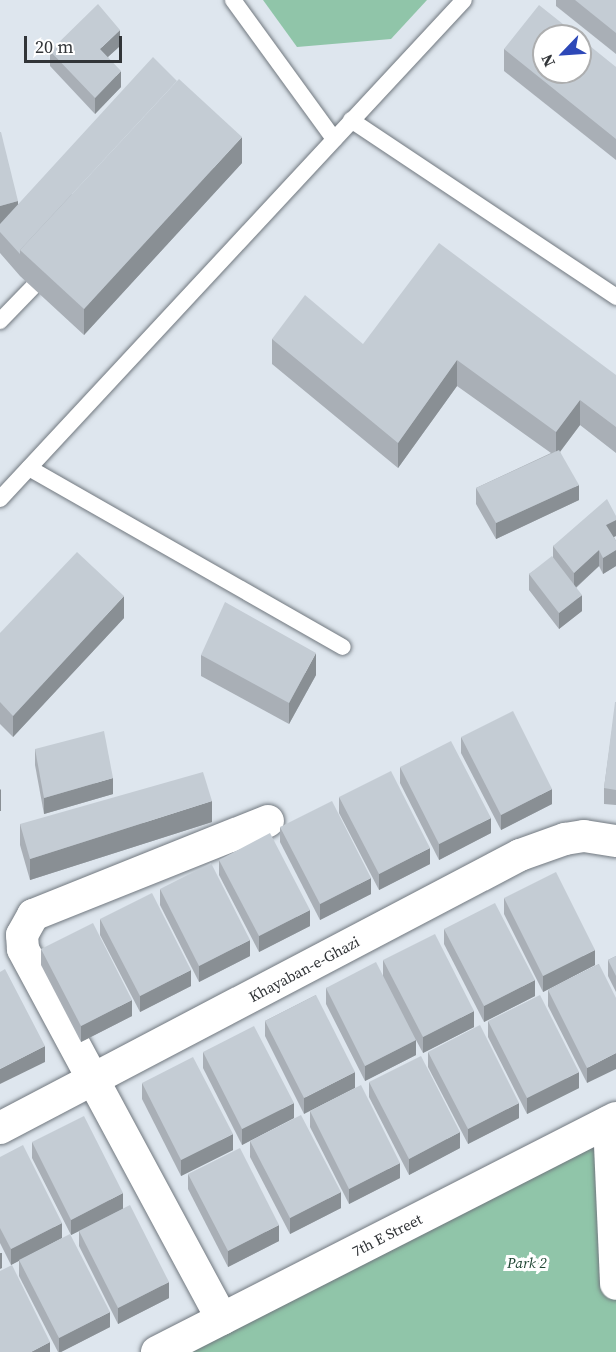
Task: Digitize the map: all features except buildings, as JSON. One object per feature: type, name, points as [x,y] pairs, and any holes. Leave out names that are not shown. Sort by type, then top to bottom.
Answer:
[{"type":"street","points":[[222,1320],[23,950],[22,935],[33,915],[268,821]]},
{"type":"street","name":"Khayaban-e-Ghazi","points":[[0,1128],[520,855],[564,839],[584,836],[616,841]]},
{"type":"street","points":[[613,1120],[616,1284]]},
{"type":"street","name":"7th E Street","points":[[157,1352],[613,1120]]},
{"type":"lane","points":[[233,0],[334,139]]},
{"type":"lane","points":[[0,499],[464,0]]},
{"type":"lane","points":[[351,120],[616,297]]},
{"type":"lane","points":[[0,321],[33,287]]},
{"type":"lane","points":[[29,468],[343,647]]},
{"type":"green space","points":[[263,0],[427,0],[391,39],[297,47]]},
{"type":"green space","name":"Park 2","points":[[609,1122],[616,1230],[616,1352],[156,1352]]}]
